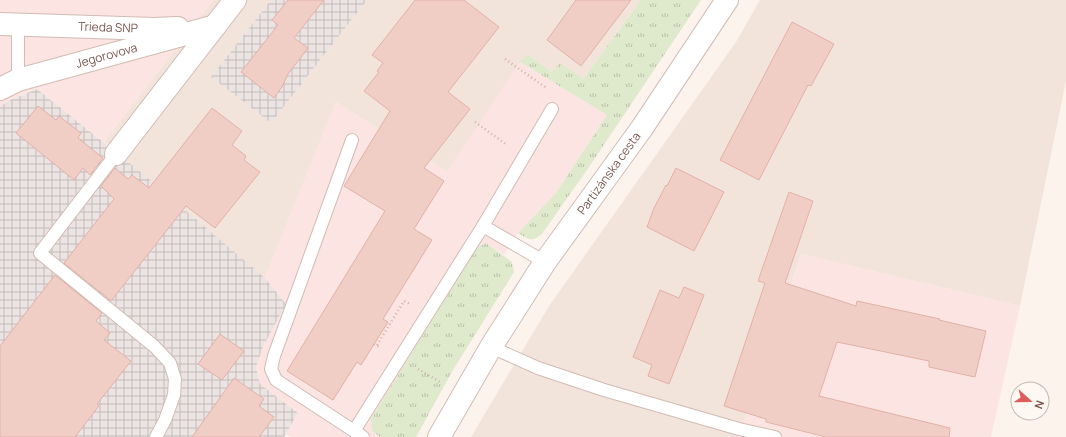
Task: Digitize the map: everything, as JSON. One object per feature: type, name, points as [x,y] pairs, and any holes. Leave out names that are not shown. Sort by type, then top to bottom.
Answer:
[{"type":"street","points":[[116,154],[235,0]]},
{"type":"street","name":"Partizánska cesta","points":[[439,437],[491,347],[545,262],[642,128],[727,0]]},
{"type":"street","name":"Trieda SNP","points":[[9,24],[154,29],[215,26]]},
{"type":"street","name":"Jegorovova","points":[[9,85],[215,26]]},
{"type":"lane","points":[[9,24],[9,85]]},
{"type":"lane","points":[[352,140],[274,356],[271,369],[276,380],[358,434],[400,359],[483,226],[552,109]]},
{"type":"lane","points":[[116,154],[40,253],[154,346],[170,362],[175,379],[174,395],[165,420],[156,437]]},
{"type":"lane","points":[[483,226],[545,262]]},
{"type":"lane","points":[[491,347],[538,368],[604,390],[775,437]]},
{"type":"path","points":[[505,59],[545,87],[552,109]]},
{"type":"path","points":[[475,122],[506,144]]},
{"type":"path","points":[[374,344],[378,346]]},
{"type":"path","points":[[400,359],[463,396]]},
{"type":"shaded area","points":[[0,0],[213,0],[104,142],[37,89],[8,101],[0,107]]},
{"type":"shaded area","points":[[213,0],[271,0],[211,77],[271,123],[367,0],[641,0],[583,79],[552,72],[527,54],[447,172],[336,102],[265,278],[104,142]]},
{"type":"shaded area","points":[[271,0],[367,0],[271,123],[211,77]]},
{"type":"shaded area","points":[[760,0],[1066,0],[1066,81],[1020,306],[801,254],[739,437],[471,437],[549,306],[736,42]]},
{"type":"shaded area","points":[[520,62],[607,115],[556,193],[518,233],[504,255],[486,243],[372,431],[380,437],[292,437],[286,434],[298,413],[260,384],[256,367],[263,347],[286,304],[265,278],[336,102],[447,172]]},
{"type":"shaded area","points":[[37,89],[138,170],[265,278],[286,304],[263,347],[256,367],[260,384],[298,413],[284,437],[0,437],[0,107],[8,101]]},
{"type":"shaded area","points":[[801,254],[1020,306],[991,437],[739,437]]},
{"type":"green space","points":[[641,0],[701,0],[589,167],[542,234],[533,239],[525,237],[518,233],[556,193],[607,115],[520,62],[527,54],[552,72],[560,63],[583,79]]},
{"type":"green space","points":[[486,243],[512,262],[514,272],[453,370],[416,437],[380,437],[372,431],[371,419],[477,248]]},
{"type":"building","points":[[288,0],[324,0],[294,38],[308,48],[288,74],[282,87],[274,98],[241,72],[278,25],[272,20]]},
{"type":"building","points":[[415,0],[464,0],[499,27],[448,92],[470,109],[424,168],[444,181],[414,229],[432,240],[383,319],[388,322],[361,365],[357,362],[333,400],[287,371],[385,211],[344,186],[390,111],[364,91],[379,72],[377,71],[383,63],[372,55]]},
{"type":"building","points":[[576,0],[631,0],[581,66],[547,40]]},
{"type":"building","points":[[792,22],[834,44],[811,86],[808,85],[759,180],[720,160]]},
{"type":"building","points":[[38,106],[56,120],[59,116],[81,133],[78,138],[103,158],[90,175],[83,168],[74,180],[16,133]]},
{"type":"building","points":[[212,108],[242,131],[232,145],[246,156],[244,160],[260,172],[215,228],[186,206],[111,301],[64,263],[114,199],[101,186],[115,168],[128,179],[132,175],[149,188]]},
{"type":"building","points":[[676,168],[724,192],[694,251],[647,227],[654,208]]},
{"type":"building","points":[[789,192],[813,201],[785,283],[856,306],[857,301],[940,319],[939,320],[986,331],[975,377],[929,367],[929,361],[837,342],[819,396],[950,428],[949,437],[826,437],[766,422],[766,419],[724,406],[765,283],[758,281]]},
{"type":"building","points":[[55,275],[102,313],[96,321],[110,333],[104,340],[131,361],[97,404],[99,406],[75,437],[0,437],[0,346]]},
{"type":"building","points":[[684,287],[704,295],[669,384],[648,376],[652,365],[633,357],[660,290],[679,298]]},
{"type":"building","points":[[220,334],[244,351],[222,380],[198,364]]},
{"type":"building","points":[[234,378],[264,399],[259,406],[274,417],[259,437],[192,437]]}]
